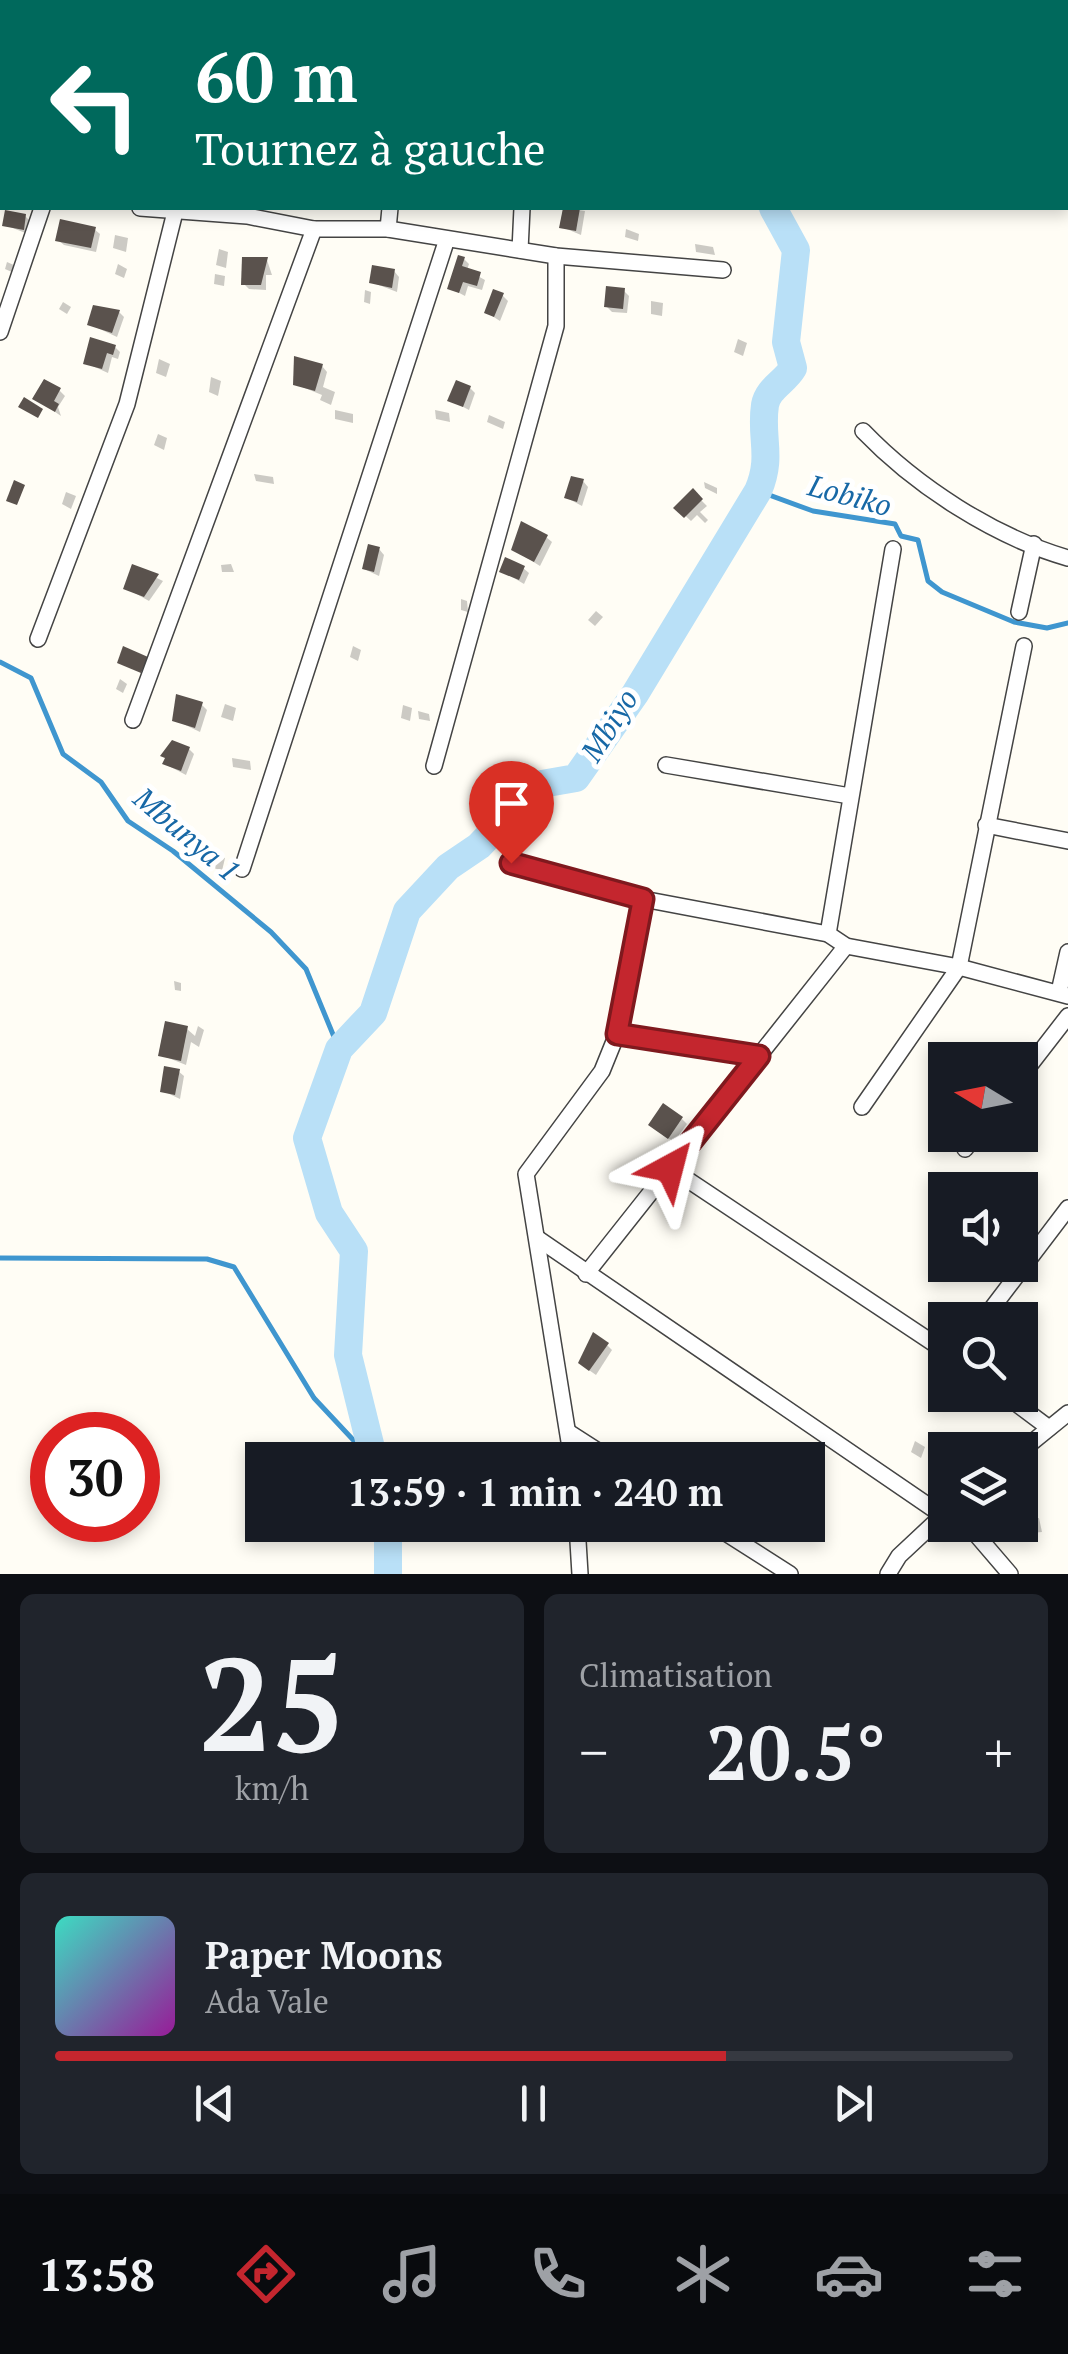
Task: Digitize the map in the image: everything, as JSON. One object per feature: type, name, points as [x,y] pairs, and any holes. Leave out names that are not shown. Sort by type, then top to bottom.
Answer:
[{"type":"street","points":[[0,332],[41,210]]},
{"type":"street","points":[[158,210],[247,212],[314,229],[388,230],[556,256],[724,270]]},
{"type":"street","points":[[388,230],[390,210]]},
{"type":"street","points":[[520,250],[522,210]]},
{"type":"street","points":[[38,639],[127,404],[175,212]]},
{"type":"street","points":[[134,720],[314,229]]},
{"type":"street","points":[[242,869],[446,242]]},
{"type":"street","points":[[434,766],[556,326],[556,256]]},
{"type":"street","points":[[862,431],[898,467],[1002,531],[1068,558]]},
{"type":"street","points":[[1019,612],[1034,544]]},
{"type":"street","points":[[828,934],[893,548]]},
{"type":"street","points":[[862,1108],[959,967],[1024,646]]},
{"type":"street","points":[[666,765],[850,796]]},
{"type":"street","points":[[986,825],[1068,840]]},
{"type":"street","points":[[511,863],[643,899],[828,934],[846,946],[959,967],[1064,994],[1068,952]]},
{"type":"street","points":[[571,1442],[526,1174],[602,1071],[617,1034],[643,899]]},
{"type":"street","points":[[586,1274],[846,946]]},
{"type":"street","points":[[1038,1055],[1068,1016]]},
{"type":"street","points":[[617,1034],[759,1056]]},
{"type":"street","points":[[670,1168],[928,1340]]},
{"type":"street","points":[[997,1302],[1068,1208]]},
{"type":"street","points":[[537,1238],[928,1503]]},
{"type":"street","points":[[1038,1412],[1061,1423],[1038,1439]]},
{"type":"street","points":[[570,1433],[584,1442]]},
{"type":"street","points":[[888,1574],[899,1556],[928,1529]]},
{"type":"street","points":[[578,1542],[580,1574]]},
{"type":"street","points":[[740,1542],[790,1574]]},
{"type":"street","points":[[983,1542],[1010,1574]]},
{"type":"building","points":[[5,210],[26,214],[24,230],[2,226]]},
{"type":"building","points":[[563,210],[580,210],[576,231],[559,228]]},
{"type":"building","points":[[60,219],[96,227],[91,248],[55,241]]},
{"type":"building","points":[[458,255],[465,257],[462,266],[481,272],[477,286],[463,282],[459,293],[447,289]]},
{"type":"building","points":[[242,257],[268,257],[261,285],[241,285]]},
{"type":"building","points":[[372,265],[395,269],[392,288],[369,283]]},
{"type":"building","points":[[606,286],[625,288],[623,309],[604,307]]},
{"type":"building","points":[[493,289],[504,293],[494,317],[484,313]]},
{"type":"building","points":[[93,305],[120,310],[112,333],[87,325]]},
{"type":"building","points":[[90,337],[116,345],[113,355],[107,353],[102,369],[83,364]]},
{"type":"building","points":[[294,356],[323,364],[315,391],[293,385]]},
{"type":"building","points":[[44,379],[61,388],[54,401],[59,404],[55,412],[32,399]]},
{"type":"building","points":[[456,380],[471,386],[463,407],[447,401]]},
{"type":"building","points":[[24,397],[43,409],[38,418],[18,407]]},
{"type":"building","points":[[571,476],[584,479],[577,502],[564,498]]},
{"type":"building","points":[[14,480],[25,485],[17,505],[6,501]]},
{"type":"building","points":[[693,488],[703,499],[684,518],[673,508]]},
{"type":"building","points":[[521,521],[548,535],[534,562],[511,550]]},
{"type":"building","points":[[368,544],[380,547],[374,572],[362,569]]},
{"type":"building","points":[[505,557],[525,566],[519,580],[499,572]]},
{"type":"building","points":[[132,564],[159,574],[144,597],[123,589]]},
{"type":"building","points":[[123,646],[148,657],[141,673],[117,663]]},
{"type":"building","points":[[176,694],[203,702],[195,728],[172,721]]},
{"type":"building","points":[[172,740],[190,747],[181,771],[162,764],[165,758],[160,756]]},
{"type":"building","points":[[165,1021],[188,1026],[181,1061],[158,1056]]},
{"type":"building","points":[[164,1066],[180,1069],[175,1095],[160,1092]]},
{"type":"building","points":[[663,1103],[683,1117],[668,1139],[648,1125]]},
{"type":"building","points":[[593,1332],[609,1343],[589,1371],[578,1363]]},
{"type":"waterway","name":"Mbiyo","points":[[370,1442],[348,1355],[354,1251],[329,1213],[307,1138],[339,1049],[373,1013],[407,911],[448,867],[479,846],[499,825],[501,804],[519,788],[576,778],[635,694],[758,491],[765,467],[765,405],[793,368],[786,342],[796,250],[774,210]]},
{"type":"waterway","name":"Lobiko","points":[[758,491],[813,511],[895,524],[901,536],[918,540],[928,581],[942,592],[1014,622],[1047,628],[1068,623]]},
{"type":"waterway","name":"Mbunya 1","points":[[0,662],[31,678],[63,754],[101,782],[128,821],[173,851],[271,932],[306,969],[339,1049]]},
{"type":"waterway","points":[[0,1258],[207,1259],[234,1267],[314,1398],[355,1442]]},
{"type":"waterway","name":"Mbiyo","points":[[388,1542],[388,1574]]},
{"type":"route","points":[[511,863],[643,899],[617,1034],[759,1056],[670,1168]]}]
